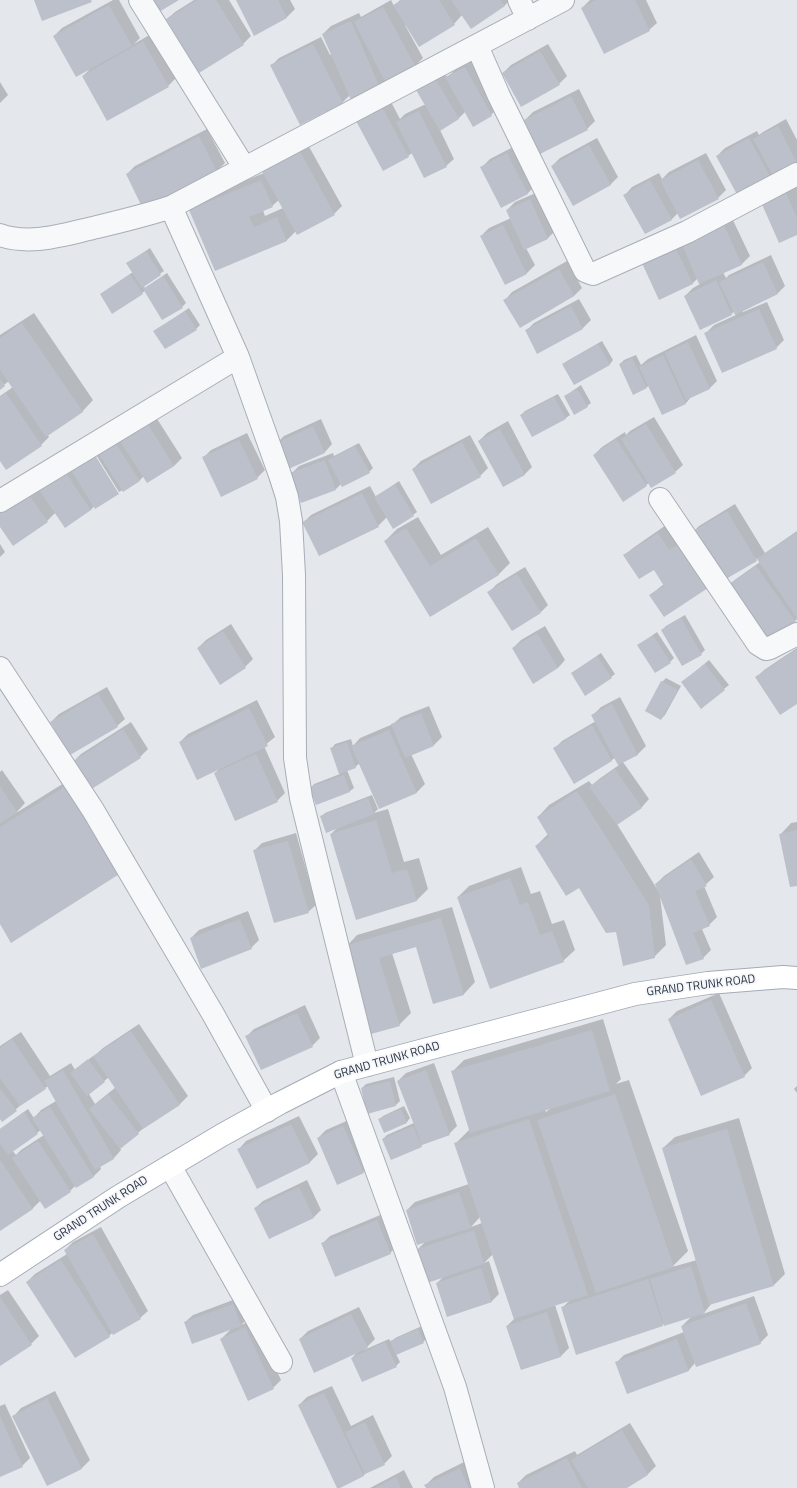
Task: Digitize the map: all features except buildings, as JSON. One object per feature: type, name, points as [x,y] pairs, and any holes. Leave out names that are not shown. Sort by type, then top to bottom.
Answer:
[{"type":"main road","name":"GRAND TRUNK ROAD","points":[[0,1275],[118,1197],[222,1135],[341,1072],[635,994],[708,983],[783,977],[797,978]]},
{"type":"street","points":[[140,0],[244,167]]},
{"type":"street","points":[[0,235],[8,238],[22,239],[57,236],[146,216],[171,207],[244,167],[477,46],[523,9],[563,0]]},
{"type":"street","points":[[477,46],[502,103],[585,271],[588,273],[593,274],[687,232],[797,174]]},
{"type":"street","points":[[171,207],[238,357],[280,475],[288,505],[291,520],[294,575],[295,758],[301,798],[367,1065]]},
{"type":"street","points":[[0,501],[238,357]]},
{"type":"street","points":[[660,499],[758,644],[766,649],[770,648],[797,634]]},
{"type":"street","points":[[0,668],[93,810],[213,1014],[266,1111]]},
{"type":"street","points":[[341,1072],[455,1387],[483,1488]]},
{"type":"street","points":[[170,1166],[281,1362]]}]
